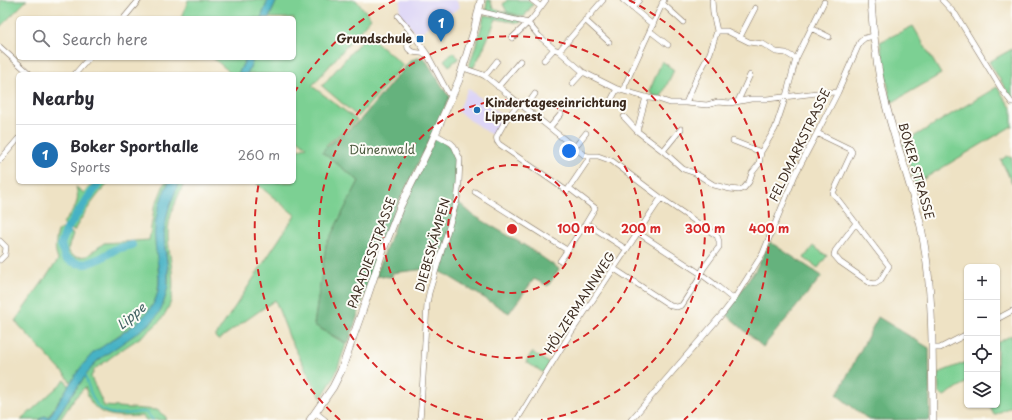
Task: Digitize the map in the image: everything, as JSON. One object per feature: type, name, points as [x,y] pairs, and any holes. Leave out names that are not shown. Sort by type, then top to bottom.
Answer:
[{"type":"main road","name":"PARADIESSTRASSE","points":[[310,420],[333,387],[341,371],[383,250],[400,207],[453,95],[463,68],[481,0]]},
{"type":"main road","name":"BOKER STRASSE","points":[[871,0],[874,36],[883,92],[913,196],[922,234],[929,282],[933,420]]},
{"type":"street","points":[[126,16],[139,0]]},
{"type":"street","points":[[532,0],[541,7]]},
{"type":"street","points":[[512,38],[532,19],[546,0]]},
{"type":"street","points":[[544,60],[556,50],[603,0]]},
{"type":"street","points":[[623,0],[668,45]]},
{"type":"street","points":[[632,8],[639,0]]},
{"type":"street","points":[[686,103],[696,79],[710,53],[717,31],[712,0]]},
{"type":"street","points":[[942,0],[956,15],[1002,90],[1012,103]]},
{"type":"street","points":[[624,91],[625,85],[663,1],[683,22]]},
{"type":"street","points":[[624,117],[683,169],[695,173],[714,185],[739,190],[744,188],[759,164],[761,152],[774,129],[786,96],[796,59],[824,2]]},
{"type":"street","points":[[740,37],[755,8]]},
{"type":"street","points":[[479,12],[528,23],[540,36],[583,72],[624,91],[670,103],[707,105],[718,102],[730,103],[751,99],[767,99],[838,92]]},
{"type":"street","points":[[398,16],[427,54],[448,93],[453,95]]},
{"type":"street","points":[[585,20],[609,42]]},
{"type":"street","points":[[810,28],[829,36]]},
{"type":"street","points":[[717,31],[727,31],[750,42],[763,44],[776,52],[786,53],[796,59]]},
{"type":"street","name":"FELDMARKSTRASSE","points":[[632,420],[704,336],[734,298],[763,253],[795,175],[838,92],[860,42],[865,38],[874,36]]},
{"type":"street","points":[[415,37],[408,42],[408,48],[414,52],[427,54]]},
{"type":"street","points":[[0,47],[28,72]]},
{"type":"street","points":[[77,72],[87,60]]},
{"type":"street","points":[[485,76],[497,61]]},
{"type":"street","points":[[498,87],[520,61]]},
{"type":"street","points":[[463,68],[485,76],[584,155],[598,156],[612,161],[661,198],[717,236],[719,241],[719,247],[703,269],[699,279],[682,305],[677,307],[671,306],[613,268]]},
{"type":"street","points":[[572,84],[583,72]]},
{"type":"street","points":[[738,101],[750,75]]},
{"type":"street","points":[[609,104],[617,88]]},
{"type":"street","points":[[525,108],[535,94]]},
{"type":"street","points":[[637,130],[646,97]]},
{"type":"street","points":[[519,103],[507,118],[496,138],[497,142],[566,192],[595,208],[560,261]]},
{"type":"street","points":[[550,127],[561,114]]},
{"type":"street","points":[[663,151],[681,129]]},
{"type":"street","points":[[575,147],[586,133]]},
{"type":"street","points":[[817,133],[850,149],[852,152],[833,193],[889,266],[880,281],[875,284],[870,283],[840,262],[834,255],[835,251],[856,223]]},
{"type":"street","name":"DIEBESKÄMPEN","points":[[420,420],[427,304],[457,200],[459,182],[460,159],[454,146],[435,134]]},
{"type":"street","points":[[0,160],[16,141]]},
{"type":"street","points":[[733,141],[761,152]]},
{"type":"street","points":[[566,192],[588,160],[588,156]]},
{"type":"street","points":[[475,192],[567,250]]},
{"type":"street","name":"HÖLZERMANNWEG","points":[[517,420],[570,334],[661,198]]},
{"type":"street","points":[[586,223],[626,249]]},
{"type":"street","points":[[637,232],[701,274],[729,296],[734,298]]},
{"type":"street","points":[[0,240],[6,247],[5,255],[0,260]]},
{"type":"street","points":[[1000,317],[1012,311]]},
{"type":"street","points":[[932,348],[940,348],[964,336]]},
{"type":"street","points":[[315,412],[325,420]]},
{"type":"shaded area","points":[[401,0],[456,0],[460,7],[432,26],[429,25],[418,36],[399,13]]},
{"type":"shaded area","name":"Kindertageseinrichtung Lippenest","points":[[468,88],[505,118],[493,136],[458,112]]},
{"type":"green space","points":[[0,0],[27,0],[0,27]]},
{"type":"green space","points":[[188,0],[268,0],[262,16],[183,16]]},
{"type":"green space","points":[[277,0],[356,0],[371,18],[312,86],[357,120],[326,145],[327,146],[322,152],[359,181],[326,245],[314,325],[346,344],[336,373],[321,398],[290,339],[275,300],[218,340],[215,337],[295,215],[257,184],[296,184],[296,151],[307,147],[296,138],[296,72],[248,72],[253,60],[296,60],[296,16],[270,16]]},
{"type":"green space","points":[[487,0],[490,0],[493,8],[524,19],[520,23],[496,19],[481,54],[473,68],[469,67],[484,15],[495,18],[492,13],[486,10]]},
{"type":"green space","points":[[507,0],[528,0],[533,4],[524,17],[507,12],[503,4]]},
{"type":"green space","points":[[913,26],[941,74],[891,103],[880,42]]},
{"type":"green space","points":[[367,34],[403,65],[358,117],[322,86]]},
{"type":"green space","points":[[1012,49],[1012,99],[989,62]]},
{"type":"green space","points":[[453,52],[459,58],[449,66],[444,60]]},
{"type":"green space","name":"Dünenwald","points":[[422,57],[425,59],[447,94],[450,96],[396,207],[381,246],[348,344],[314,325],[326,245],[359,181],[322,152],[327,146],[360,120],[411,60]]},
{"type":"green space","points":[[215,60],[245,60],[239,72],[230,72]]},
{"type":"green space","points":[[662,61],[674,70],[661,97],[651,95],[652,93],[649,92]]},
{"type":"green space","points":[[997,87],[1012,109],[1012,126],[915,184],[903,143]]},
{"type":"green space","points":[[436,136],[453,148],[458,160],[458,202],[473,215],[529,248],[559,269],[548,286],[534,279],[509,313],[435,268],[392,273],[392,277],[376,276],[401,208]]},
{"type":"green space","points":[[1007,156],[1012,158],[1012,183],[1001,160]]},
{"type":"green space","points":[[92,184],[108,184],[92,203],[74,231],[62,224],[75,207],[77,198],[76,187],[84,193]]},
{"type":"green space","points":[[164,184],[168,184],[158,267],[159,281],[157,296],[152,307],[144,317],[94,353],[71,383],[15,321],[58,260],[55,246],[58,231],[61,229],[73,234],[68,249],[70,254],[76,257],[87,256],[104,243],[149,240],[154,209]]},
{"type":"green space","points":[[178,184],[184,184],[173,208],[168,230],[173,279],[170,304],[163,317],[157,324],[97,367],[91,377],[104,406],[157,410],[166,417],[165,420],[146,420],[143,416],[114,416],[101,412],[91,402],[85,387],[74,399],[60,420],[55,420],[95,363],[161,310],[168,284],[164,227],[169,207]]},
{"type":"green space","points":[[770,242],[822,276],[763,347],[726,314],[756,269]]},
{"type":"green space","points":[[813,246],[827,256],[818,268],[804,258]]},
{"type":"green space","points":[[878,317],[929,348],[930,420],[869,420],[837,395]]},
{"type":"green space","points":[[1012,335],[1012,406],[994,415],[990,408],[1000,408],[1000,341]]},
{"type":"green space","points":[[532,352],[550,364],[544,373],[526,362]]},
{"type":"green space","points":[[964,363],[964,384],[944,396],[939,393],[938,373]]},
{"type":"green space","points":[[65,380],[69,386],[48,417],[44,416],[39,420],[21,420]]},
{"type":"water","points":[[268,0],[277,0],[270,16],[262,16]]},
{"type":"water","points":[[245,60],[253,60],[248,72],[239,72]]},
{"type":"water","points":[[168,184],[178,184],[168,211],[164,232],[168,269],[168,287],[161,310],[153,321],[95,363],[55,420],[39,420],[44,416],[49,417],[75,376],[92,354],[134,325],[152,306],[156,298],[159,284],[155,226],[160,203]]},
{"type":"waterway","points":[[98,184],[67,229],[61,244],[65,258],[76,263],[86,264],[101,258],[116,249],[132,245]]},
{"type":"waterway","points":[[85,376],[94,400],[103,410],[116,414],[143,412],[147,413],[153,420]]},
{"type":"place","name":"Grundschule","points":[[420,39]]},
{"type":"place","name":"Boker Sporthalle","points":[[441,42]]},
{"type":"place","name":"Kindertageseinrichtung Lippenest","points":[[477,110]]},
{"type":"water label","name":"Lippe","points":[[131,316]]}]
